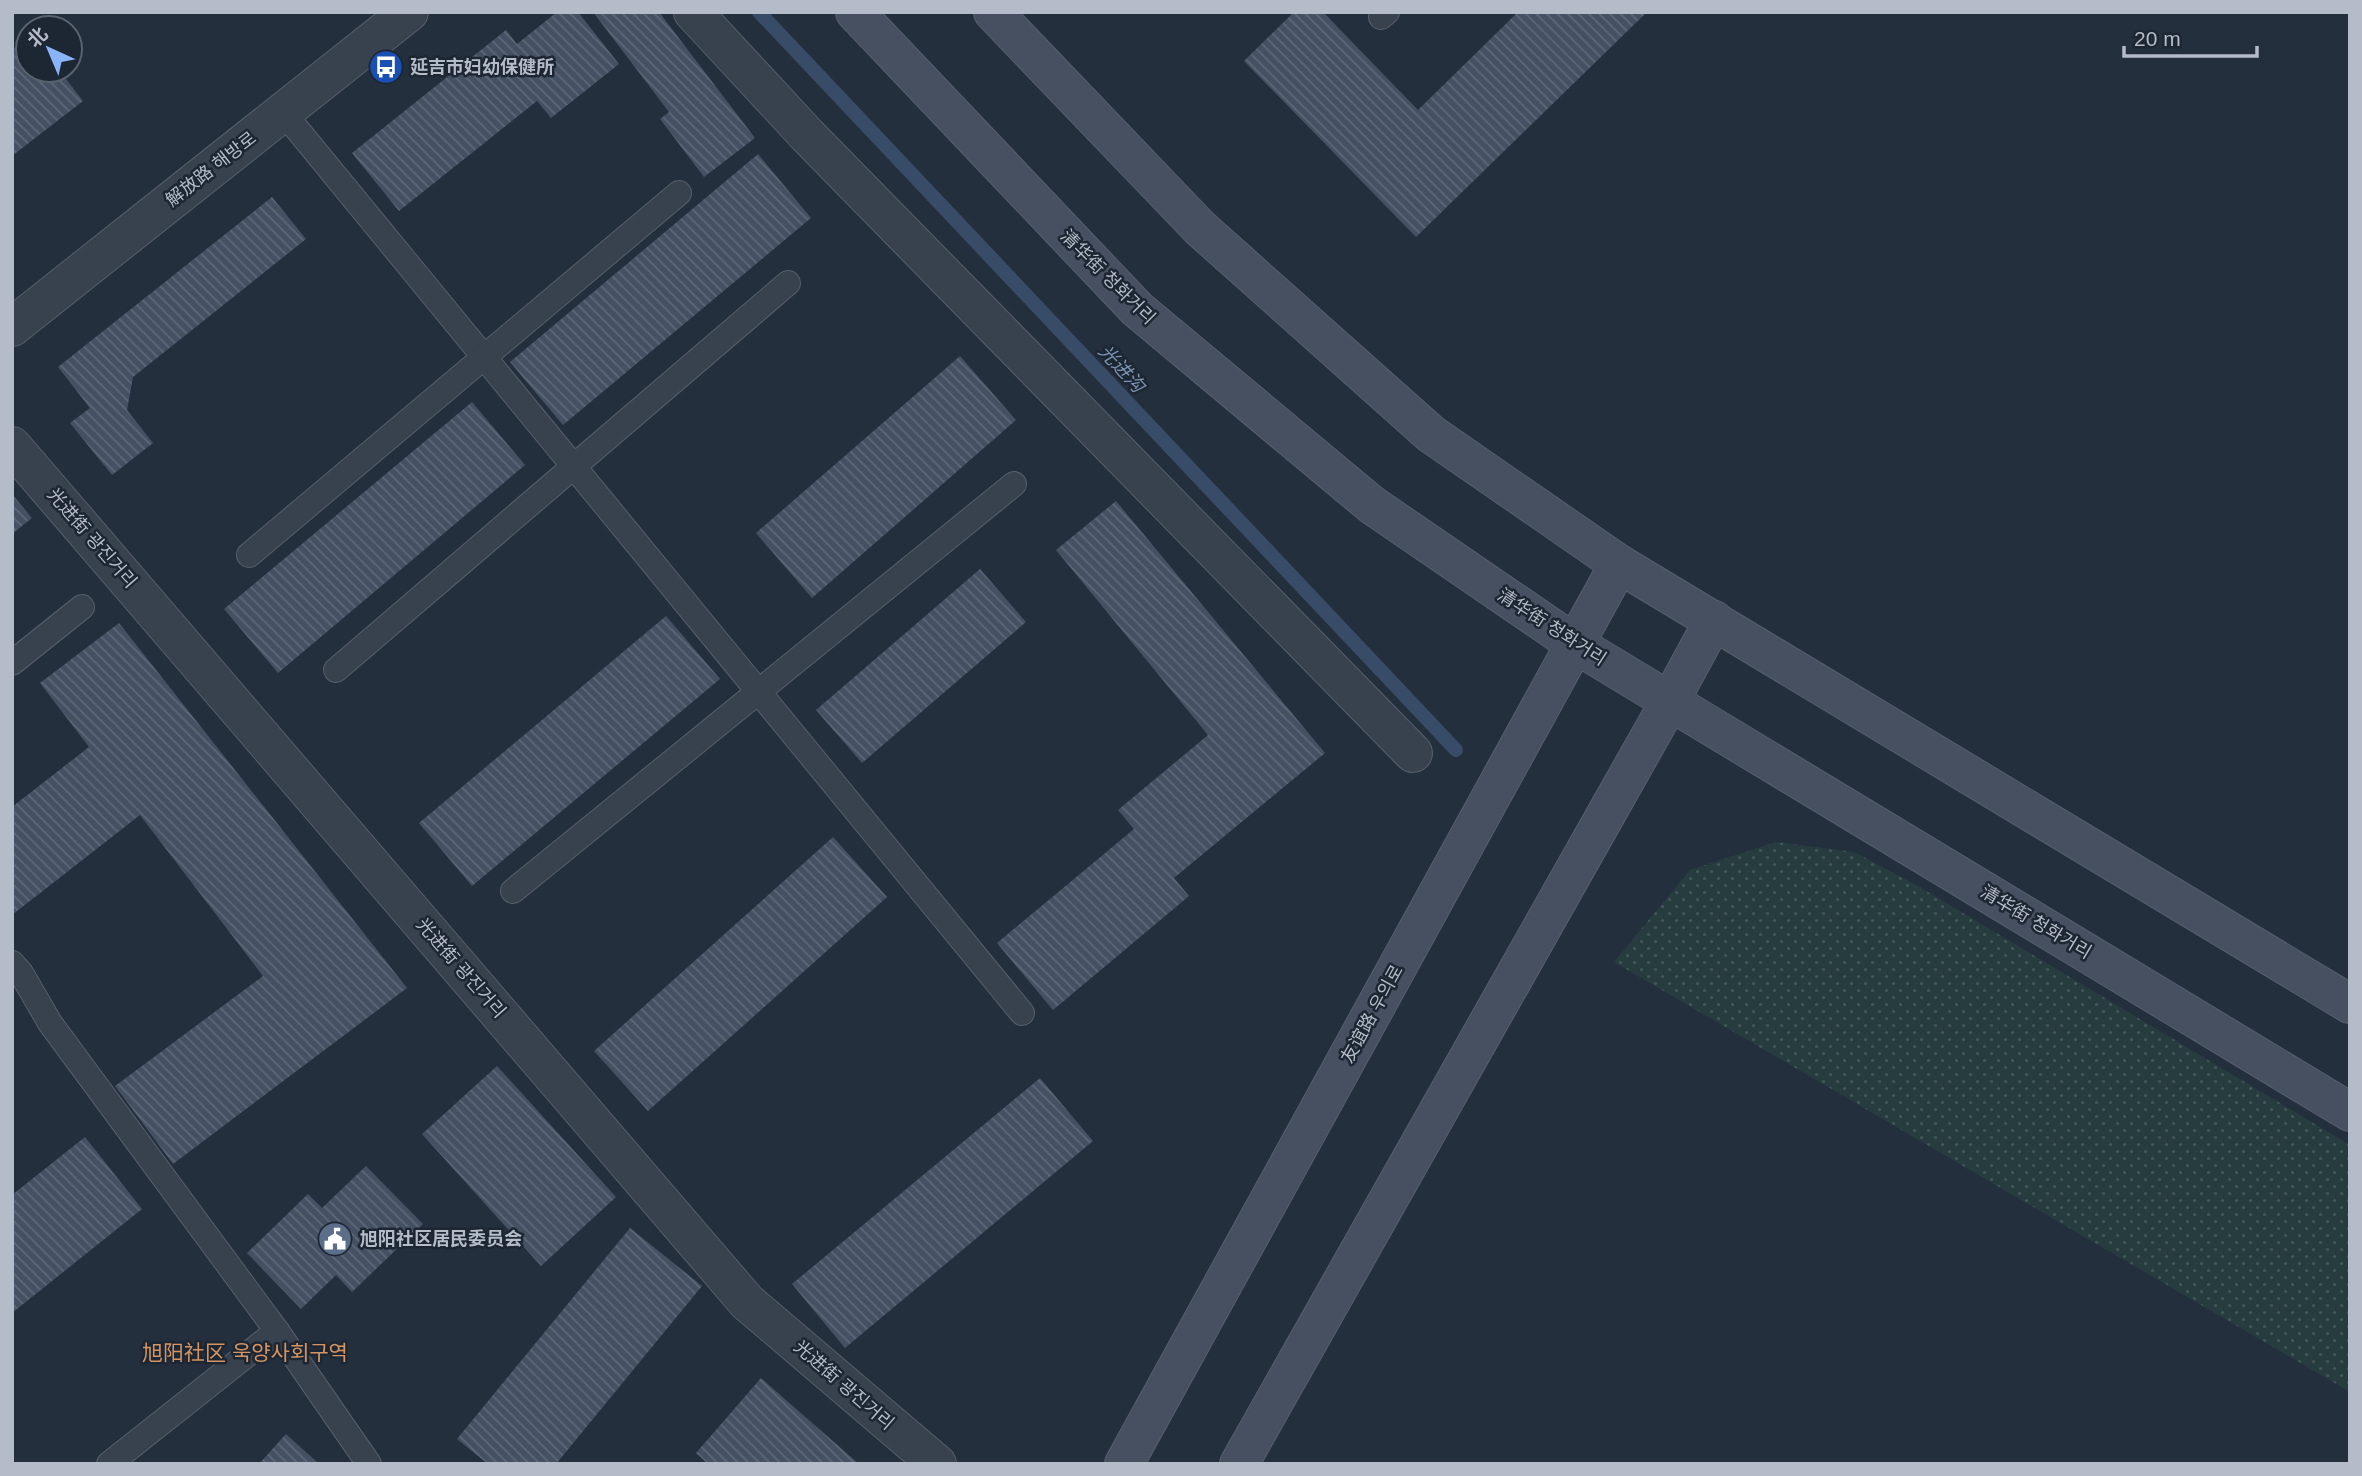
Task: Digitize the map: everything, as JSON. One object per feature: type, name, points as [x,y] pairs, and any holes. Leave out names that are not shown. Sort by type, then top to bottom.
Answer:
[{"type":"main road","name":"清华街 청화거리","points":[[855,12],[1137,309],[1372,505],[1575,645],[2350,1112]]},
{"type":"main road","points":[[993,12],[1200,228],[1431,434],[1619,564],[2350,1004]]},
{"type":"main road","name":"友谊路 우의로","points":[[1124,1464],[1619,564]]},
{"type":"main road","points":[[1238,1464],[1714,620]]},
{"type":"street","name":"解放路 해방로","points":[[12,327],[409,12]]},
{"type":"street","points":[[693,12],[807,135],[1413,753]]},
{"type":"street","name":"光进街 광진거리","points":[[12,446],[747,1301],[937,1464]]},
{"type":"lane","points":[[283,112],[1022,1013]]},
{"type":"lane","points":[[249,555],[679,193]]},
{"type":"lane","points":[[336,670],[788,283]]},
{"type":"lane","points":[[513,891],[1014,484]]},
{"type":"lane","points":[[12,663],[82,607]]},
{"type":"lane","points":[[12,963],[21,973],[50,1023],[277,1331],[369,1464]]},
{"type":"lane","points":[[109,1464],[277,1331]]},
{"type":"green space","points":[[1776,842],[1854,852],[1918,886],[2350,1145],[2350,1392],[1614,962],[1690,870]]},
{"type":"building","points":[[557,12],[578,12],[619,64],[551,118],[537,101],[399,211],[352,153],[506,30],[517,44]]},
{"type":"building","points":[[593,12],[659,12],[755,138],[704,177],[660,119],[669,112]]},
{"type":"building","points":[[1294,12],[1323,12],[1418,110],[1518,12],[1647,12],[1416,237],[1244,61]]},
{"type":"building","points":[[14,48],[14,84],[70,84],[83,101],[12,156]]},
{"type":"building","points":[[758,154],[811,218],[563,425],[510,362]]},
{"type":"building","points":[[272,197],[306,239],[133,377],[127,410],[153,443],[112,475],[70,423],[90,408],[58,367]]},
{"type":"building","points":[[960,356],[1016,420],[812,598],[756,533]]},
{"type":"building","points":[[472,402],[525,465],[278,673],[224,609]]},
{"type":"building","points":[[12,494],[32,518],[12,534]]},
{"type":"building","points":[[1116,501],[1325,753],[1174,878],[1189,896],[1053,1010],[997,943],[1134,829],[1118,810],[1208,735],[1056,550]]},
{"type":"building","points":[[980,569],[1026,622],[862,763],[816,710]]},
{"type":"building","points":[[666,616],[720,679],[472,886],[419,823]]},
{"type":"building","points":[[119,623],[407,988],[173,1164],[115,1086],[263,976],[140,815],[12,915],[12,807],[89,747],[40,683]]},
{"type":"building","points":[[833,837],[887,897],[648,1111],[594,1051]]},
{"type":"building","points":[[497,1066],[616,1197],[541,1266],[422,1134]]},
{"type":"building","points":[[1040,1078],[1093,1141],[845,1348],[792,1284]]},
{"type":"building","points":[[85,1137],[142,1209],[12,1313],[12,1195]]},
{"type":"building","name":"旭阳社区居民委员会","points":[[366,1166],[423,1224],[352,1292],[336,1275],[301,1309],[247,1253],[308,1194],[322,1208]]},
{"type":"building","points":[[630,1228],[702,1286],[556,1464],[488,1464],[457,1439]]},
{"type":"building","points":[[761,1378],[859,1464],[708,1464],[696,1453]]},
{"type":"building","points":[[286,1434],[319,1464],[259,1464]]},
{"type":"waterway","name":"光进沟","points":[[759,12],[1456,750]]},
{"type":"place","name":"延吉市妇幼保健所","points":[[386,67]]},
{"type":"place","name":"旭阳社区居民委员会","points":[[335,1239]]},
{"type":"district","name":"旭阳社区 욱양사회구역","points":[[245,1353]]}]
